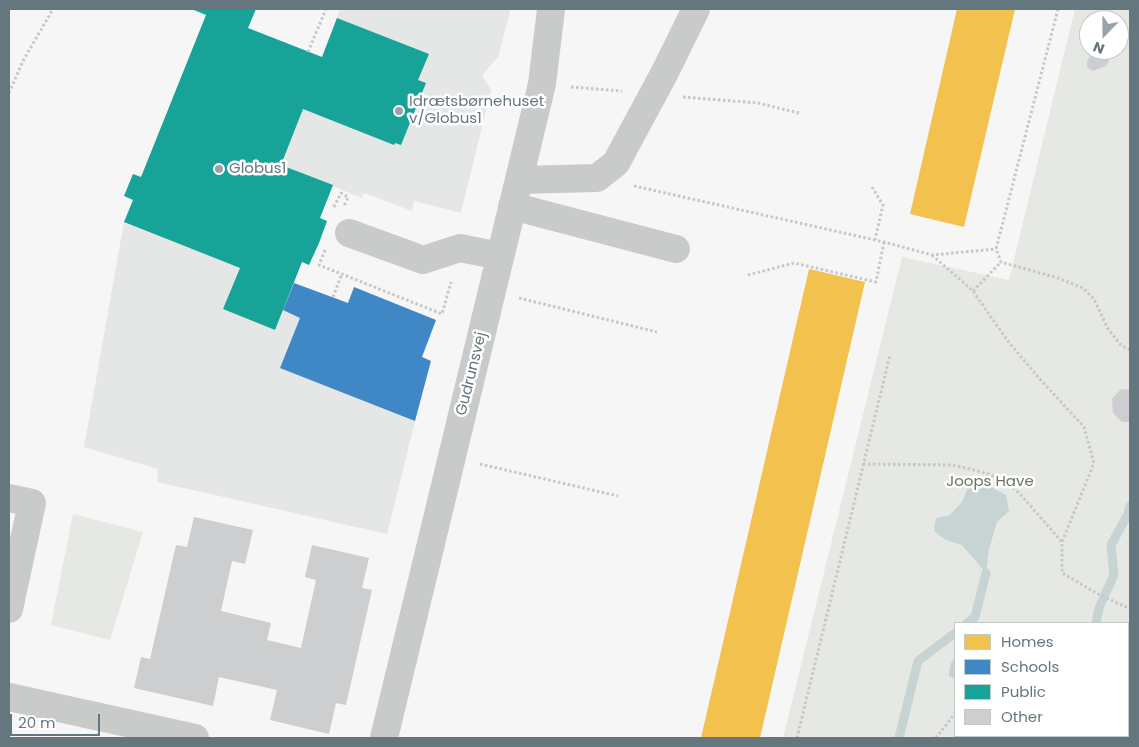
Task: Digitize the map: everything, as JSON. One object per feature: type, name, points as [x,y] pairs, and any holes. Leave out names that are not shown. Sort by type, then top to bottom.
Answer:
[{"type":"street","name":"Gudrunsvej","points":[[384,738],[542,84],[551,9]]},
{"type":"street","points":[[519,180],[597,178],[616,163],[665,72],[696,9]]},
{"type":"street","points":[[512,206],[676,249]]},
{"type":"street","points":[[349,233],[423,260],[460,248],[500,256]]},
{"type":"street","points":[[9,498],[32,503],[9,609]]},
{"type":"street","points":[[9,697],[195,738]]},
{"type":"path","points":[[9,93],[23,61],[53,9]]},
{"type":"path","points":[[308,52],[326,9]]},
{"type":"path","points":[[1001,262],[996,249],[1058,9]]},
{"type":"path","points":[[597,178],[884,242],[932,255],[996,249]]},
{"type":"path","points":[[872,187],[884,205],[875,240]]},
{"type":"path","points":[[748,275],[794,263],[876,282],[884,242]]},
{"type":"path","points":[[932,255],[973,291],[1007,340],[1084,427],[1094,463],[1062,542],[1062,573],[1130,610]]},
{"type":"path","points":[[973,291],[1001,262]]},
{"type":"path","points":[[1001,262],[1058,278],[1083,288],[1094,299],[1108,329],[1121,345],[1130,350]]},
{"type":"path","points":[[333,298],[342,274]]},
{"type":"path","points":[[492,291],[657,332]]},
{"type":"path","points":[[797,738],[890,355]]},
{"type":"path","points":[[452,457],[618,496]]},
{"type":"path","points":[[863,464],[953,465],[986,473],[1005,481],[1020,494],[1062,542]]},
{"type":"path","points":[[936,738],[954,714]]},
{"type":"shaded area","name":"Idrætsbørnehuset v/Globus1","points":[[340,9],[509,9],[510,12],[498,57],[482,75],[491,90],[461,213],[414,201],[412,211],[364,193],[362,198],[281,165],[303,109],[313,113],[332,62],[322,57]]},
{"type":"shaded area","points":[[124,222],[240,268],[223,309],[275,330],[283,310],[300,318],[415,421],[387,534],[157,482],[158,469],[84,447]]},
{"type":"shaded area","points":[[983,483],[1006,495],[1009,511],[997,522],[989,549],[986,573],[962,545],[946,540],[934,531],[936,518],[950,515],[962,502],[969,485]]},
{"type":"green space","name":"Joops Have","points":[[1075,9],[1130,9],[1130,738],[783,738],[902,257],[1009,280]]},
{"type":"green space","points":[[73,514],[143,532],[110,640],[51,625]]},
{"type":"building: Homes","points":[[957,9],[1015,9],[964,227],[910,214]]},
{"type":"building: Homes","points":[[809,269],[865,282],[760,738],[701,738]]},
{"type":"building: Schools","points":[[294,283],[348,303],[354,287],[436,320],[422,357],[431,361],[415,421],[280,368],[300,318],[283,310]]},
{"type":"building: Public","name":"Globus1","points":[[195,9],[256,9],[248,28],[322,57],[337,18],[429,54],[418,80],[426,83],[401,145],[395,143],[394,145],[303,109],[281,165],[333,185],[320,218],[327,221],[319,243],[309,265],[302,262],[275,330],[223,309],[240,268],[124,222],[133,200],[124,196],[133,174],[141,177],[206,15]]},
{"type":"building: Other","points":[[1088,60],[1109,61],[1106,66],[1093,71],[1087,67]]},
{"type":"building: Other","points":[[1121,389],[1130,390],[1130,422],[1122,422],[1113,413],[1112,399]]},
{"type":"building: Other","points":[[194,517],[253,530],[245,564],[232,561],[221,611],[271,623],[267,640],[301,648],[316,580],[305,577],[312,545],[369,558],[362,588],[372,590],[346,705],[336,703],[329,734],[270,720],[277,690],[219,677],[213,706],[134,688],[141,657],[150,659],[176,545],[187,547]]},
{"type":"building: Other","points":[[954,659],[954,678],[949,676],[951,663]]},
{"type":"waterway","points":[[1096,622],[1099,608],[1114,575],[1111,545],[1128,514],[1130,506]]},
{"type":"waterway","points":[[968,622],[975,617],[986,573]]},
{"type":"waterway","points":[[899,738],[918,661],[954,634]]},
{"type":"place","name":"Idrætsbørnehuset v/Globus1","points":[[399,111]]},
{"type":"place","name":"Globus1","points":[[219,169]]}]
